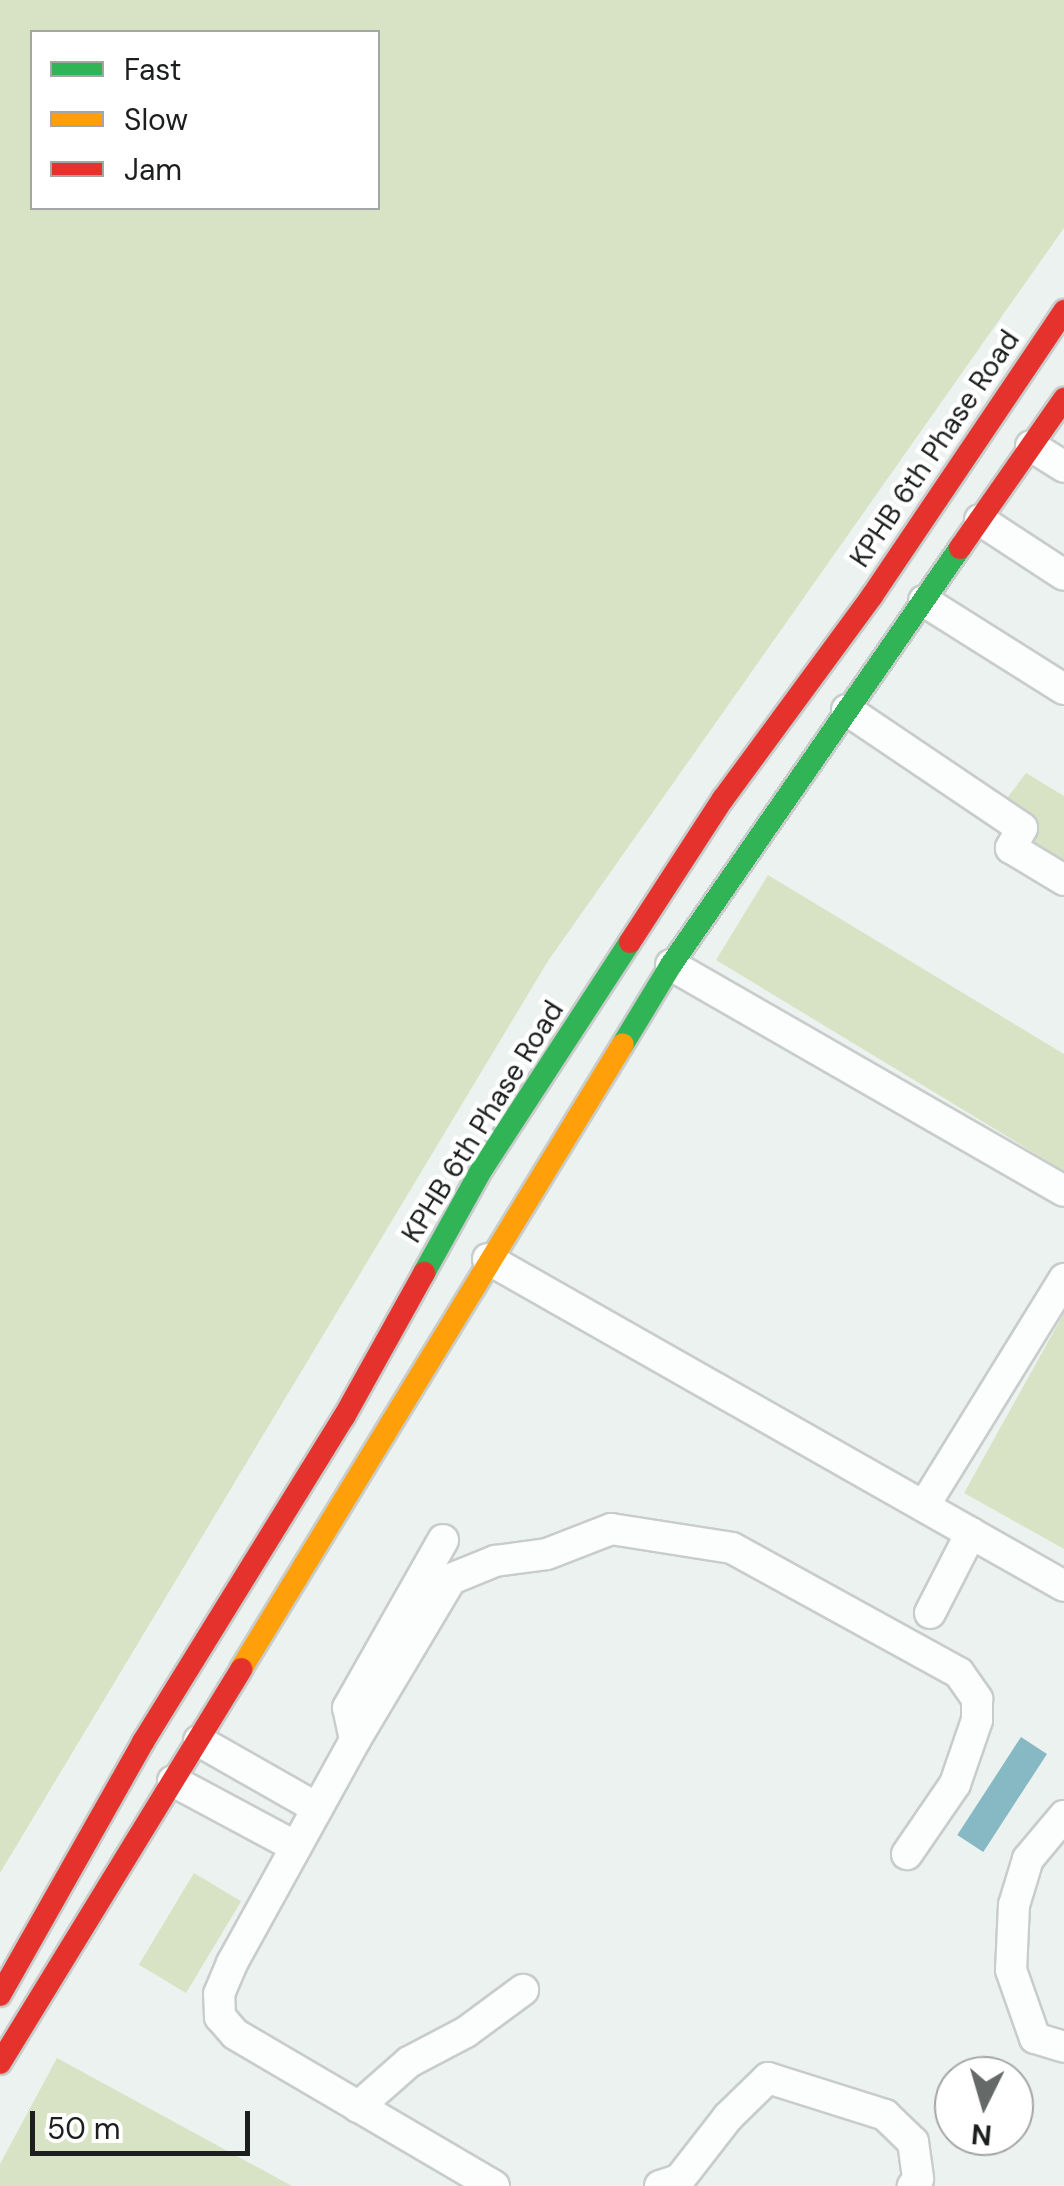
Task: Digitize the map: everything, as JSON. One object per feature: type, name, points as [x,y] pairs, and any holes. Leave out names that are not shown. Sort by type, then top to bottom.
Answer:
[{"type":"street","name":"KPHB 6th Phase Road","points":[[0,1995],[143,1742],[344,1417],[482,1169],[724,798],[872,596],[1064,311]]},
{"type":"street","points":[[0,2063],[671,964],[1064,399]]},
{"type":"street","points":[[1031,446],[1064,467]]},
{"type":"street","points":[[980,520],[1064,576]]},
{"type":"street","points":[[924,601],[1064,689]]},
{"type":"street","points":[[847,710],[1022,828],[1011,848],[1064,880]]},
{"type":"street","points":[[671,964],[1064,1192]]},
{"type":"street","points":[[488,1259],[1064,1586]]},
{"type":"street","points":[[924,1506],[1064,1279]]},
{"type":"street","points":[[494,2186],[235,2034],[220,2017],[219,1994],[289,1843],[317,1808],[451,1579],[495,1561],[548,1554],[611,1529],[732,1548],[959,1673],[977,1699],[977,1720],[955,1784],[906,1854]]},
{"type":"street","points":[[930,1612],[971,1532]]},
{"type":"street","points":[[355,1740],[348,1708],[443,1540]]},
{"type":"street","points":[[199,1741],[317,1808]]},
{"type":"street","points":[[173,1781],[289,1843]]},
{"type":"street","points":[[1064,1816],[1028,1859],[1014,1905],[1011,1970],[1035,2038],[1064,2047]]},
{"type":"street","points":[[358,2107],[408,2062],[466,2032],[523,1990]]},
{"type":"street","points":[[0,1995],[28,2014]]},
{"type":"street","points":[[660,2186],[680,2180],[728,2118],[768,2078],[885,2115],[913,2142],[918,2179],[913,2186]]},
{"type":"green space","points":[[0,0],[1064,0],[1064,228],[548,961],[0,1873]]},
{"type":"green space","points":[[1026,773],[1064,796],[1064,860],[1029,841],[1038,820],[1005,801]]},
{"type":"green space","points":[[768,875],[1064,1054],[1064,1171],[716,960]]},
{"type":"green space","points":[[1064,1313],[1064,1549],[964,1493]]},
{"type":"green space","points":[[194,1873],[241,1901],[186,1993],[139,1965]]},
{"type":"green space","points":[[57,2058],[292,2186],[0,2186],[0,2164]]},
{"type":"water","points":[[1021,1737],[1047,1754],[983,1852],[957,1835]]},
{"type":"traffic: fast","points":[[623,1044],[671,965],[960,548]]},
{"type":"traffic: fast","points":[[424,1273],[482,1169],[630,942]]},
{"type":"traffic: slow","points":[[241,1669],[623,1044]]},
{"type":"traffic: jam","points":[[630,942],[723,799],[872,596],[1064,311]]},
{"type":"traffic: jam","points":[[960,548],[1064,399]]},
{"type":"traffic: jam","points":[[0,1995],[143,1742],[344,1417],[424,1273]]},
{"type":"traffic: jam","points":[[0,2063],[241,1669]]}]
